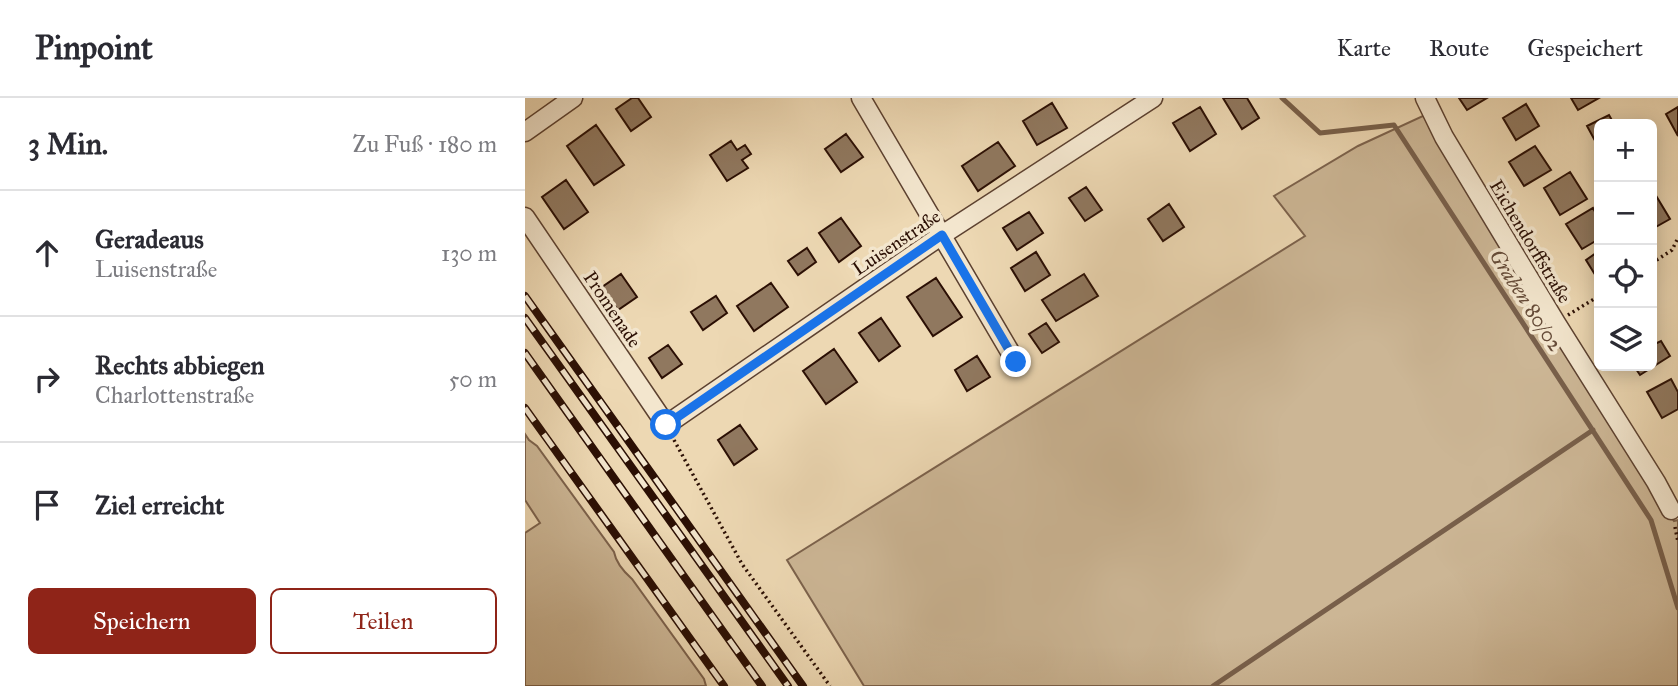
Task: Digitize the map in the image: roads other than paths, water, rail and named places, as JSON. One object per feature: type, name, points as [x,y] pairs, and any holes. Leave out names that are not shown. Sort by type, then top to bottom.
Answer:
[{"type":"street","points":[[525,132],[573,98]]},
{"type":"street","points":[[861,98],[1016,362]]},
{"type":"street","name":"Luisenstraße","points":[[666,425],[942,235],[1153,98]]},
{"type":"street","name":"Eichendorffstraße","points":[[1425,98],[1444,137],[1671,510]]},
{"type":"street","name":"Promenade","points":[[525,217],[666,425]]},
{"type":"waterway","name":"Graben 80/02","points":[[1282,98],[1320,133],[1394,125],[1651,520],[1678,608]]},
{"type":"waterway","points":[[1213,686],[1593,430]]},
{"type":"railway","points":[[525,296],[803,686]]},
{"type":"railway","points":[[525,318],[788,686]]},
{"type":"railway","points":[[525,353],[762,686]]},
{"type":"railway","points":[[525,408],[724,686]]}]
